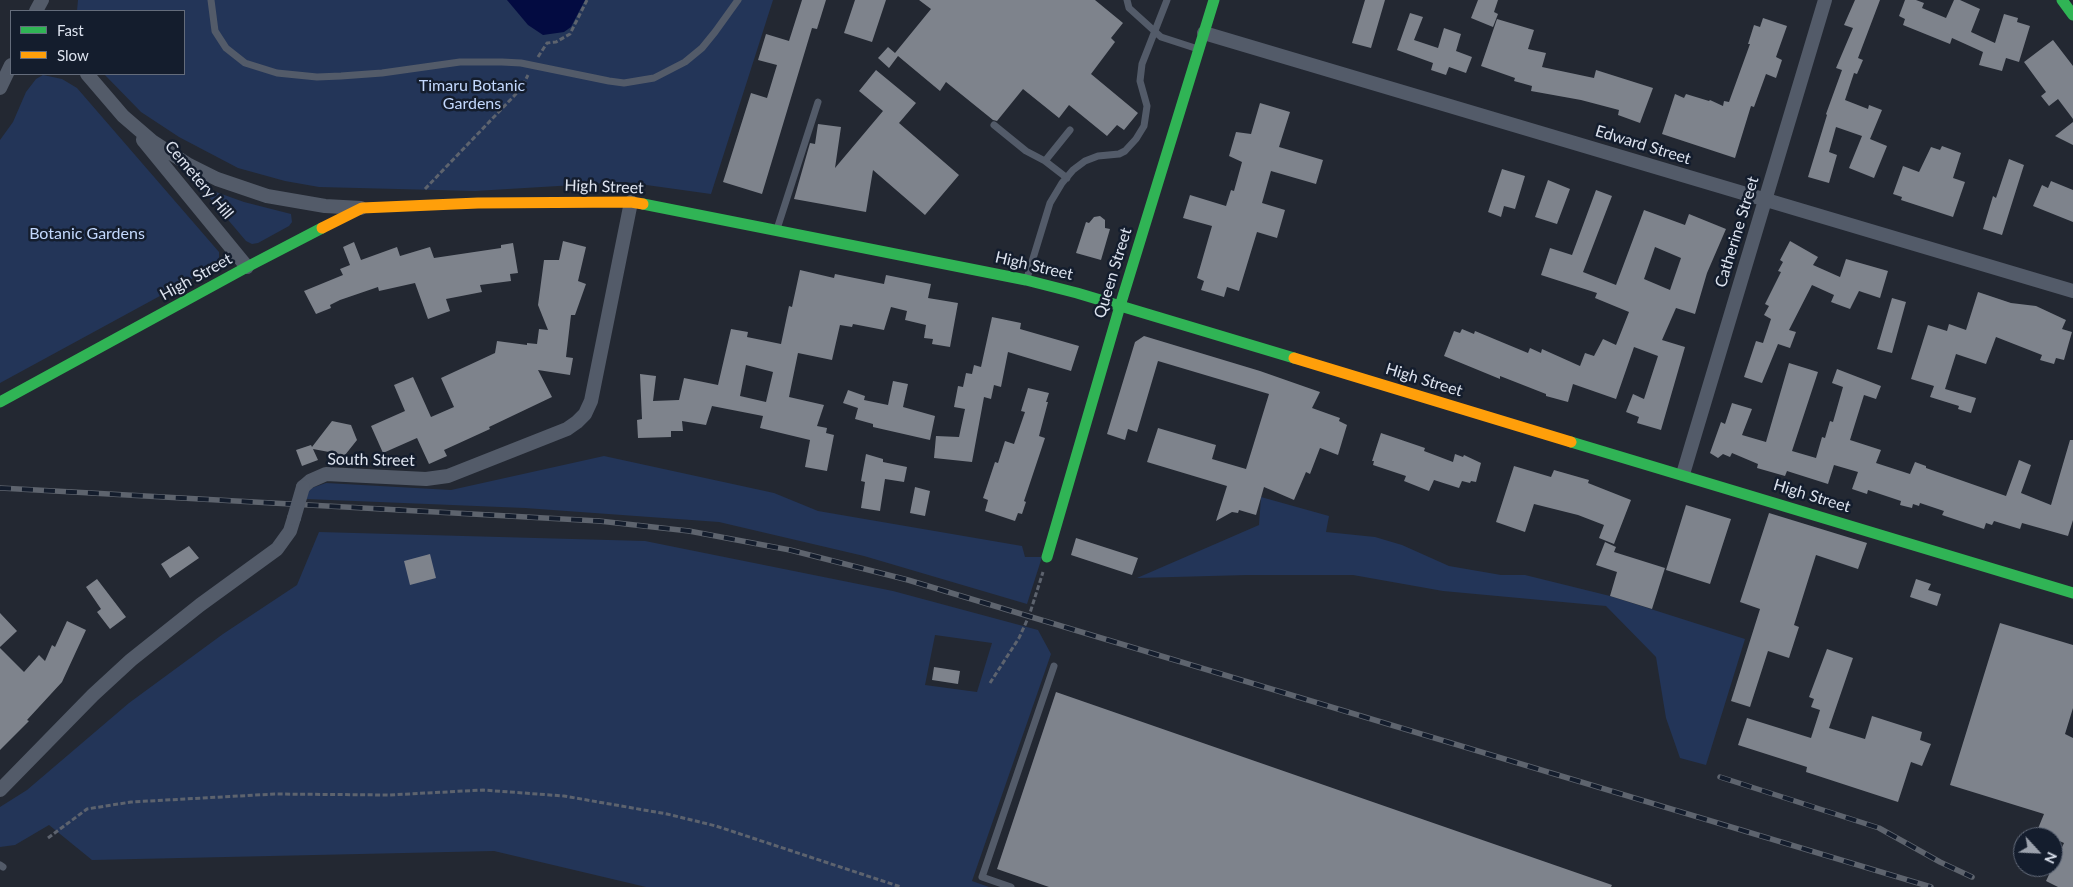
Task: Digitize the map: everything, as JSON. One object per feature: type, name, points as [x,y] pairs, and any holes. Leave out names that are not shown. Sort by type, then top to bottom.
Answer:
[{"type":"street","name":"Queen Street","points":[[1048,557],[1120,306],[1214,0]]},
{"type":"street","name":"Catherine Street","points":[[1683,474],[1825,0]]},
{"type":"street","points":[[2062,0],[2073,14]]},
{"type":"street","name":"Edward Street","points":[[1204,33],[2073,291]]},
{"type":"street","points":[[0,88],[10,67]]},
{"type":"street","name":"Cemetery Hill","points":[[88,75],[247,267]]},
{"type":"street","name":"Cemetery Hill","points":[[123,116],[171,154],[189,165],[233,185],[267,196],[296,202],[362,208]]},
{"type":"street","name":"High Street","points":[[0,402],[247,267],[362,208],[488,203],[631,202],[777,229],[1026,280],[1120,306],[1683,474],[2073,593]]},
{"type":"street","name":"South Street","points":[[0,790],[93,695],[131,660],[200,605],[277,549],[290,531],[304,487],[310,481],[326,474],[426,479],[448,476],[567,429],[577,422],[585,414],[591,401],[631,202]]},
{"type":"lane","points":[[211,0],[214,31],[226,48],[245,63],[276,73],[317,77],[340,76],[478,61],[532,65],[624,83],[654,78],[685,62],[702,48],[738,0]]},
{"type":"lane","points":[[1127,0],[1129,8],[1154,31],[1170,41],[1199,50]]},
{"type":"lane","points":[[1026,280],[1050,203],[1073,170],[1085,161],[1098,156],[1119,154],[1125,151],[1144,126],[1147,106],[1140,80],[1142,64],[1167,0]]},
{"type":"lane","points":[[777,229],[818,102]]},
{"type":"lane","points":[[994,125],[1026,151],[1045,161],[1067,178]]},
{"type":"lane","points":[[1045,161],[1070,130]]},
{"type":"lane","points":[[1011,887],[982,877],[1054,666]]},
{"type":"path","points":[[409,206],[522,87],[532,65],[547,43],[556,42],[570,34],[587,0]]},
{"type":"path","points":[[990,683],[1019,638],[1029,616],[1048,557]]},
{"type":"path","points":[[48,838],[87,809],[131,802],[275,794],[389,795],[483,790],[502,791],[564,796],[667,814],[716,826],[901,887]]},
{"type":"green space","name":"Timaru Botanic Gardens","points":[[78,0],[773,0],[711,194],[625,182],[475,191],[319,187],[285,181],[238,168],[179,137],[141,112],[105,75],[185,75],[185,10],[77,10]]},
{"type":"green space","name":"Botanic Gardens","points":[[43,75],[62,79],[77,88],[219,252],[219,259],[215,266],[0,383],[0,140],[13,122],[26,92],[36,79]]},
{"type":"green space","points":[[202,187],[244,202],[291,214],[292,222],[289,226],[258,243],[252,244],[246,241]]},
{"type":"green space","points":[[604,456],[774,493],[818,511],[1022,546],[1025,557],[1042,557],[1027,604],[864,556],[719,522],[525,508],[306,499],[309,489],[326,483],[451,490]]},
{"type":"green space","points":[[1261,497],[1329,516],[1326,532],[1375,537],[1402,545],[1449,566],[1501,575],[1525,575],[1610,596],[1745,639],[1706,765],[1680,758],[1666,718],[1656,657],[1606,606],[1443,591],[1353,575],[1137,578],[1259,525]]},
{"type":"green space","points":[[319,532],[645,541],[893,591],[1038,630],[1051,654],[972,881],[989,887],[646,887],[494,851],[92,860],[49,825],[15,845],[0,847],[0,807],[27,790],[129,703],[223,634],[297,585]],"holes":[[[935,635],[992,643],[977,692],[925,685]]]},
{"type":"shaded area","points":[[507,0],[585,0],[571,27],[564,32],[543,35],[528,25]]},
{"type":"building","points":[[802,0],[826,0],[817,29],[812,28],[762,194],[723,182],[751,93],[767,98],[777,65],[758,60],[766,34],[789,41]]},
{"type":"building","points":[[855,0],[886,0],[872,42],[844,33]]},
{"type":"building","points":[[919,0],[1095,0],[1123,23],[1111,38],[1115,42],[1091,74],[1138,113],[1124,130],[1117,125],[1107,136],[1069,105],[1059,118],[1023,89],[997,121],[993,120],[946,82],[940,91],[898,56],[889,68],[878,58],[888,47],[895,53],[931,9]]},
{"type":"building","points":[[1365,0],[1385,0],[1371,48],[1352,43]]},
{"type":"building","points":[[1478,0],[1498,0],[1494,12],[1498,14],[1493,27],[1471,18]]},
{"type":"building","points":[[1855,0],[1880,0],[1858,58],[1863,60],[1857,74],[1854,73],[1845,100],[1868,109],[1869,105],[1882,110],[1870,139],[1887,146],[1874,178],[1849,168],[1862,136],[1836,127],[1829,152],[1837,155],[1829,183],[1808,177],[1826,114],[1842,70],[1836,68],[1853,28],[1844,25]]},
{"type":"building","points":[[1905,0],[1916,0],[1924,3],[1922,8],[1946,18],[1954,0],[1960,0],[1980,9],[1971,32],[1995,43],[2004,14],[2018,18],[2017,22],[2030,26],[2019,62],[2006,58],[2002,71],[1979,65],[1983,52],[1952,38],[1950,44],[1903,25],[1905,19],[1899,16]]},
{"type":"building","points":[[1410,13],[1423,17],[1414,40],[1438,48],[1444,28],[1461,34],[1456,51],[1472,57],[1466,73],[1449,67],[1446,75],[1431,70],[1433,63],[1397,50]]},
{"type":"building","points":[[1763,18],[1787,26],[1776,57],[1782,60],[1776,78],[1766,74],[1754,107],[1751,106],[1735,158],[1662,134],[1675,94],[1684,98],[1686,94],[1710,100],[1723,106],[1724,101],[1729,102],[1750,44],[1748,44],[1754,25],[1760,27]]},
{"type":"building","points":[[1497,19],[1534,30],[1528,49],[1546,53],[1542,67],[1594,78],[1596,70],[1653,88],[1640,123],[1618,115],[1619,110],[1581,100],[1531,91],[1532,86],[1514,81],[1515,78],[1481,66]]},
{"type":"building","points":[[2053,40],[2073,66],[2073,119],[2058,99],[2049,106],[2041,96],[2046,92],[2024,62]]},
{"type":"building","points":[[876,70],[916,103],[899,123],[959,175],[925,215],[873,170],[866,212],[794,199],[810,143],[815,144],[818,124],[841,127],[835,168],[883,111],[859,91]]},
{"type":"building","points":[[1260,103],[1290,112],[1279,147],[1323,160],[1316,184],[1271,171],[1262,203],[1285,210],[1277,238],[1257,232],[1239,291],[1227,287],[1224,297],[1201,290],[1204,281],[1197,278],[1212,226],[1183,218],[1190,195],[1226,206],[1231,190],[1234,191],[1242,162],[1229,156],[1236,132],[1251,134]]},
{"type":"building","points":[[2073,122],[2073,145],[2055,136]]},
{"type":"building","points":[[1942,146],[1961,153],[1953,178],[1965,182],[1953,217],[1901,200],[1902,197],[1893,194],[1903,166],[1919,172],[1931,147],[1940,150]]},
{"type":"building","points":[[2009,159],[2024,165],[2002,235],[1983,229],[1993,196],[1996,198]]},
{"type":"building","points":[[1502,169],[1525,176],[1515,209],[1504,206],[1501,217],[1488,212]]},
{"type":"building","points":[[1548,180],[1570,189],[1557,224],[1535,217]]},
{"type":"building","points":[[2051,181],[2073,190],[2073,222],[2033,206],[2042,185],[2048,188]]},
{"type":"building","points":[[1596,190],[1612,196],[1583,272],[1616,285],[1644,210],[1685,225],[1689,214],[1726,229],[1707,273],[1695,314],[1676,308],[1662,340],[1685,347],[1661,430],[1637,423],[1639,417],[1626,412],[1633,394],[1644,399],[1658,356],[1634,347],[1616,399],[1573,384],[1568,402],[1546,396],[1546,394],[1500,376],[1500,379],[1444,356],[1454,331],[1460,333],[1462,329],[1474,334],[1475,331],[1528,353],[1530,348],[1541,353],[1542,349],[1580,366],[1585,353],[1594,356],[1603,339],[1616,345],[1629,312],[1595,298],[1597,293],[1541,275],[1550,248],[1572,255]],"holes":[[[1655,247],[1681,258],[1670,290],[1644,279]]]},
{"type":"building","points":[[1100,216],[1105,220],[1105,228],[1110,229],[1101,260],[1076,253],[1086,222],[1089,223],[1094,217]]},
{"type":"building","points":[[563,241],[586,247],[578,281],[586,284],[575,315],[571,315],[566,357],[573,358],[570,375],[538,370],[552,397],[444,450],[447,456],[429,464],[417,438],[383,453],[371,426],[405,411],[394,385],[413,377],[431,417],[454,407],[441,378],[495,353],[497,341],[527,345],[527,343],[537,344],[539,329],[548,330],[538,305],[544,260],[559,260]]},
{"type":"building","points":[[1790,241],[1818,257],[1813,265],[1840,277],[1846,259],[1888,271],[1880,298],[1859,291],[1850,309],[1831,302],[1834,295],[1812,285],[1789,330],[1796,332],[1790,348],[1778,344],[1762,383],[1744,377],[1756,341],[1763,343],[1771,319],[1764,315],[1769,306],[1765,304],[1781,272],[1778,271],[1783,262],[1780,260]]},
{"type":"building","points":[[354,242],[361,260],[397,247],[400,256],[430,247],[434,258],[501,248],[501,245],[513,243],[518,273],[510,274],[511,281],[480,285],[482,292],[446,299],[450,311],[428,319],[415,283],[379,291],[378,287],[340,300],[330,305],[331,308],[316,314],[304,291],[343,275],[340,269],[350,265],[343,247]]},
{"type":"building","points":[[800,270],[834,278],[835,274],[884,284],[886,275],[931,284],[928,298],[958,303],[950,347],[932,344],[933,339],[924,338],[926,325],[905,320],[907,311],[891,307],[884,330],[853,324],[852,327],[840,325],[832,360],[798,353],[789,397],[824,405],[817,426],[827,428],[826,433],[834,435],[827,471],[805,467],[810,440],[760,428],[763,416],[712,406],[706,425],[682,421],[683,431],[671,431],[671,437],[638,438],[637,420],[642,419],[640,374],[656,376],[653,401],[679,400],[684,378],[718,385],[731,329],[748,332],[747,337],[781,344],[789,306],[792,307]],"holes":[[[746,365],[773,372],[766,402],[740,396]]]},
{"type":"building","points":[[1978,292],[2011,303],[2036,306],[2066,320],[2062,329],[2072,332],[2064,360],[2056,358],[2054,364],[2040,360],[2042,355],[1996,337],[1986,364],[1956,354],[1945,389],[1976,398],[1971,413],[1958,409],[1959,406],[1930,397],[1934,386],[1911,379],[1928,325],[1947,331],[1949,324],[1966,330]]},
{"type":"building","points":[[1892,298],[1906,302],[1892,353],[1877,349]]},
{"type":"building","points":[[992,317],[1021,323],[1020,329],[1079,346],[1071,371],[1008,352],[1001,387],[994,385],[991,399],[984,397],[972,462],[934,458],[936,436],[959,437],[965,409],[954,407],[958,386],[963,387],[966,373],[972,374],[974,365],[981,367]]},
{"type":"building","points":[[1144,336],[1260,371],[1320,392],[1312,408],[1340,418],[1339,421],[1347,425],[1338,455],[1320,448],[1310,474],[1306,472],[1294,500],[1264,487],[1256,515],[1239,510],[1238,513],[1232,512],[1216,521],[1227,486],[1147,462],[1158,428],[1216,445],[1212,459],[1246,469],[1269,394],[1158,361],[1137,432],[1128,429],[1125,440],[1107,434],[1135,342]]},
{"type":"building","points":[[1789,363],[1818,372],[1792,451],[1816,458],[1822,437],[1825,438],[1830,421],[1833,422],[1843,387],[1832,383],[1837,369],[1881,386],[1876,399],[1864,395],[1850,440],[1881,450],[1876,463],[1910,474],[1915,462],[1926,466],[1926,468],[2006,496],[2019,460],[2031,465],[2021,493],[2051,505],[2070,440],[2073,440],[2073,520],[2068,536],[2022,523],[2020,529],[1994,521],[1992,525],[1986,523],[1984,529],[1942,515],[1944,511],[1920,503],[1919,506],[1913,504],[1912,508],[1900,505],[1901,501],[1868,490],[1867,494],[1852,489],[1858,472],[1834,465],[1828,484],[1787,471],[1785,476],[1757,468],[1758,464],[1732,453],[1730,457],[1723,454],[1718,458],[1710,453],[1721,422],[1725,424],[1732,403],[1752,409],[1742,435],[1766,442]]},
{"type":"building","points":[[893,381],[908,384],[903,407],[935,416],[930,440],[873,427],[873,424],[855,419],[858,408],[843,403],[848,390],[865,396],[864,400],[888,405]]},
{"type":"building","points":[[1028,388],[1049,393],[1039,436],[1045,438],[1024,501],[1026,502],[1022,514],[1018,513],[1015,521],[985,511],[988,500],[983,498],[995,462],[998,463],[1005,441],[1014,444],[1025,412],[1021,411]]},
{"type":"building","points":[[332,421],[351,425],[357,440],[345,455],[313,449],[318,460],[302,466],[296,450],[311,445],[312,447]]},
{"type":"building","points":[[1381,433],[1425,448],[1424,451],[1453,462],[1455,454],[1463,457],[1464,455],[1481,463],[1476,482],[1462,481],[1459,488],[1434,480],[1429,491],[1404,481],[1406,476],[1373,465],[1374,461],[1372,461]]},
{"type":"building","points":[[866,454],[883,459],[883,462],[907,467],[904,482],[885,479],[880,511],[861,508],[865,482],[861,481]]},
{"type":"building","points":[[1514,466],[1551,477],[1554,470],[1589,480],[1588,483],[1631,500],[1614,544],[1599,538],[1604,525],[1578,515],[1534,504],[1525,532],[1496,522]]},
{"type":"building","points":[[915,487],[930,491],[925,516],[910,513]]},
{"type":"building","points":[[1686,505],[1731,519],[1710,584],[1666,570]]},
{"type":"building","points":[[1769,513],[1867,543],[1858,569],[1816,555],[1794,625],[1799,627],[1789,658],[1768,651],[1750,707],[1731,701],[1760,609],[1740,602]]},
{"type":"building","points":[[1076,538],[1138,558],[1132,575],[1071,555]]},
{"type":"building","points":[[1605,542],[1616,547],[1614,552],[1665,568],[1652,609],[1610,596],[1617,572],[1596,565]]},
{"type":"building","points":[[189,546],[199,558],[170,578],[161,564]]},
{"type":"building","points":[[430,554],[436,578],[410,585],[404,561]]},
{"type":"building","points":[[97,579],[126,617],[110,629],[97,612],[101,609],[86,587]]},
{"type":"building","points":[[1916,579],[1931,584],[1928,590],[1941,594],[1937,606],[1910,597]]},
{"type":"building","points":[[0,613],[17,631],[0,647]]},
{"type":"building","points":[[67,621],[86,630],[62,682],[27,720],[29,721],[0,750],[0,648],[24,672],[39,655],[45,661],[52,645],[55,647]]},
{"type":"building","points":[[2000,623],[2073,645],[2073,708],[2065,734],[2073,738],[2073,887],[2058,887],[2046,881],[2048,877],[2063,877],[2063,827],[2039,827],[2044,814],[1950,785]]},
{"type":"building","points":[[1827,649],[1853,658],[1829,728],[1865,739],[1872,716],[1922,732],[1920,740],[1931,744],[1922,766],[1911,762],[1898,802],[1806,772],[1807,767],[1738,745],[1747,718],[1811,738],[1820,710],[1811,707],[1814,699],[1809,697]]},
{"type":"building","points":[[934,667],[960,671],[958,684],[932,680]]},
{"type":"building","points":[[1056,692],[1612,885],[1611,887],[1049,887],[997,869]]},
{"type":"railway","points":[[0,488],[599,521],[689,531],[790,550],[908,580],[1931,887]]},
{"type":"railway","points":[[1720,777],[1879,828],[1940,862],[1972,877]]},
{"type":"traffic: fast","points":[[1047,557],[1120,306],[1214,0]]},
{"type":"traffic: fast","points":[[2062,0],[2073,15]]},
{"type":"traffic: fast","points":[[643,204],[1026,280],[1077,293],[1294,358]]},
{"type":"traffic: fast","points":[[0,402],[322,228]]},
{"type":"traffic: fast","points":[[1571,442],[2073,593]]},
{"type":"traffic: slow","points":[[322,228],[362,208],[478,203],[631,202],[643,204]]},
{"type":"traffic: slow","points":[[1294,358],[1571,442]]}]
